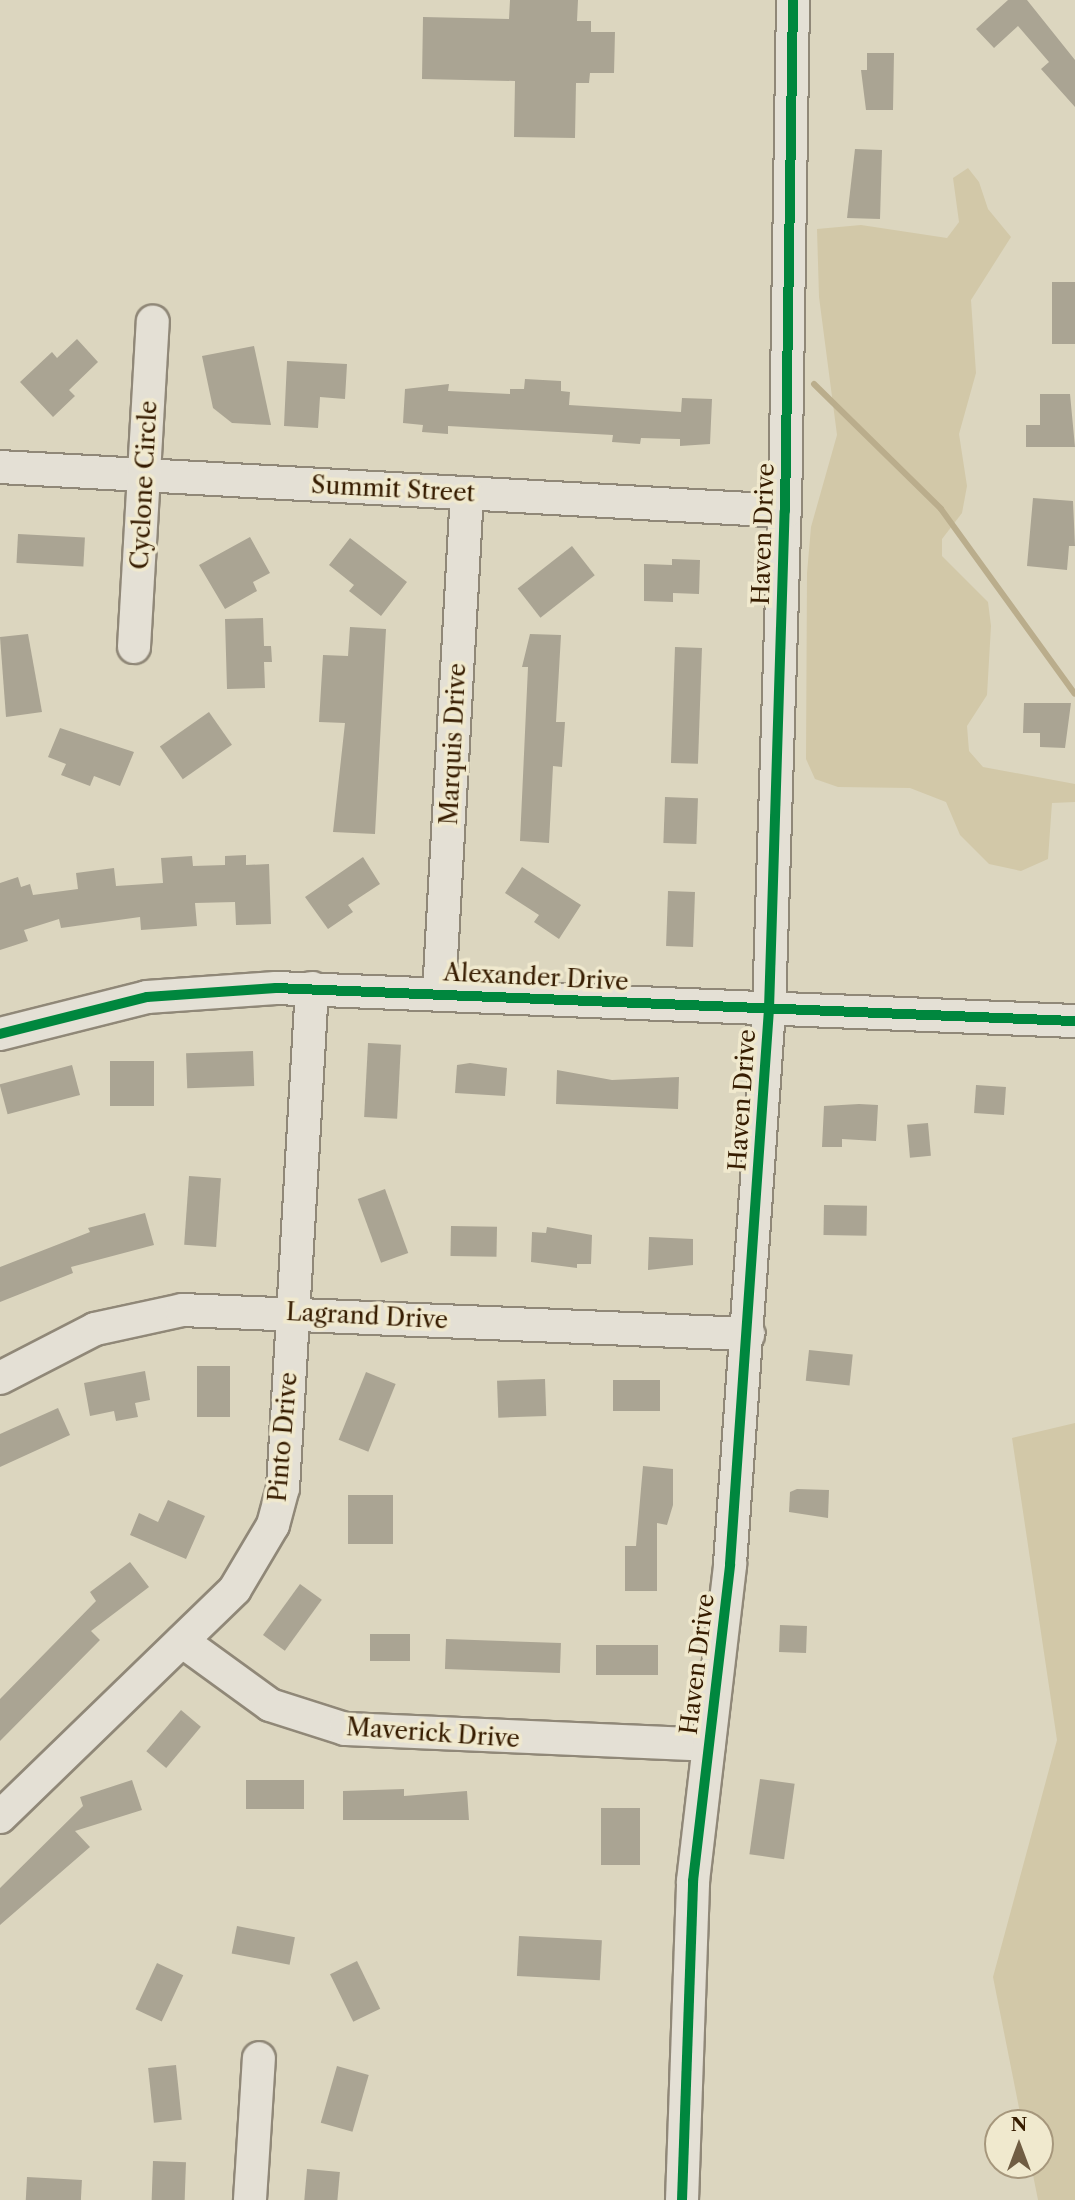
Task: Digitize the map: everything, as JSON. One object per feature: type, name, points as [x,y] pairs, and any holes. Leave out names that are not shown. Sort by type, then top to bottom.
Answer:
[{"type":"street","name":"Haven Drive","points":[[682,2200],[690,1931],[748,1334],[769,1009],[785,510],[793,0]]},
{"type":"street","name":"Cyclone Circle","points":[[134,647],[153,322]]},
{"type":"street","name":"Summit Street","points":[[0,467],[785,510]]},
{"type":"street","name":"Marquis Drive","points":[[439,994],[467,494]]},
{"type":"street","name":"Alexander Drive","points":[[0,1034],[147,997],[312,988],[1075,1021]]},
{"type":"street","name":"Pinto Drive","points":[[0,1817],[182,1641],[246,1575],[273,1525],[283,1488],[312,988]]},
{"type":"street","name":"Lagrand Drive","points":[[0,1378],[67,1340],[123,1321],[201,1309],[748,1334]]},
{"type":"street","name":"Maverick Drive","points":[[182,1641],[271,1704],[345,1729],[709,1745]]},
{"type":"street","points":[[250,2200],[259,2058]]},
{"type":"shaded area","points":[[968,168],[979,182],[988,209],[1011,237],[971,300],[976,373],[959,434],[967,486],[962,513],[942,539],[942,556],[988,602],[991,626],[987,695],[967,726],[969,751],[983,767],[1075,784],[1075,802],[1052,803],[1048,859],[1021,871],[989,864],[960,835],[946,802],[910,788],[838,787],[815,779],[806,759],[807,573],[811,527],[837,435],[819,297],[817,229],[861,225],[947,238],[959,222],[953,178]]},
{"type":"shaded area","points":[[1075,1423],[1075,2200],[1038,2200],[1034,2179],[1054,2179],[1054,2109],[1019,2109],[993,1977],[1057,1740],[1012,1438]]},
{"type":"building","points":[[510,0],[578,0],[577,21],[591,21],[591,32],[615,32],[614,73],[590,73],[589,83],[576,83],[575,138],[514,137],[515,81],[422,79],[423,17],[509,19]]},
{"type":"building","points":[[1008,0],[1027,0],[1075,60],[1075,107],[1041,69],[1049,62],[1018,26],[994,48],[976,29]]},
{"type":"building","points":[[867,53],[894,53],[893,110],[866,110],[861,70],[867,70]]},
{"type":"building","points":[[855,149],[882,150],[880,219],[847,218]]},
{"type":"building","points":[[1052,282],[1075,282],[1075,344],[1052,344]]},
{"type":"building","points":[[77,339],[98,362],[69,390],[75,396],[53,417],[20,382],[52,352],[57,358]]},
{"type":"building","points":[[254,346],[271,425],[232,423],[213,408],[202,356]]},
{"type":"building","points":[[287,361],[347,364],[345,399],[320,397],[318,428],[284,426]]},
{"type":"building","points":[[525,379],[561,381],[561,391],[570,392],[569,405],[681,412],[682,398],[712,399],[710,444],[680,446],[680,439],[641,438],[640,444],[612,442],[613,435],[448,426],[448,434],[422,432],[423,425],[403,423],[405,389],[449,384],[448,391],[510,394],[510,389],[524,389]]},
{"type":"building","points":[[1040,394],[1070,394],[1075,447],[1026,447],[1026,425],[1040,425]]},
{"type":"building","points":[[1033,498],[1073,501],[1075,546],[1069,546],[1067,570],[1027,566]]},
{"type":"building","points":[[18,534],[85,538],[83,566],[16,563]]},
{"type":"building","points":[[250,537],[270,573],[253,582],[257,591],[225,609],[199,565]]},
{"type":"building","points":[[350,538],[407,582],[381,616],[349,591],[354,585],[329,565]]},
{"type":"building","points":[[572,546],[595,575],[540,618],[518,588]]},
{"type":"building","points":[[672,559],[700,560],[699,594],[673,593],[673,602],[644,601],[644,564],[672,565]]},
{"type":"building","points":[[263,618],[264,646],[271,646],[272,662],[264,662],[265,688],[227,689],[225,619]]},
{"type":"building","points":[[350,627],[386,629],[375,834],[333,832],[345,723],[319,722],[323,655],[348,656]]},
{"type":"building","points":[[28,634],[42,712],[6,717],[0,637]]},
{"type":"building","points":[[530,634],[561,635],[556,722],[565,722],[562,767],[553,766],[549,843],[520,841],[528,667],[522,667]]},
{"type":"building","points":[[675,647],[702,648],[698,764],[671,763]]},
{"type":"building","points":[[1024,703],[1071,703],[1065,748],[1040,747],[1040,733],[1023,733]]},
{"type":"building","points":[[209,712],[232,745],[183,779],[160,746]]},
{"type":"building","points":[[60,728],[134,752],[120,786],[94,776],[90,786],[61,775],[66,764],[48,757]]},
{"type":"building","points":[[665,797],[698,798],[696,844],[663,843]]},
{"type":"building","points":[[246,855],[246,865],[269,864],[271,924],[236,925],[235,902],[195,903],[197,926],[141,930],[140,917],[61,928],[59,919],[24,930],[28,941],[0,950],[0,883],[18,877],[21,887],[30,884],[33,895],[78,889],[76,873],[114,868],[116,886],[163,883],[161,858],[192,856],[193,866],[225,865],[225,856]]},
{"type":"building","points":[[363,857],[380,884],[348,905],[353,912],[328,929],[305,897]]},
{"type":"building","points":[[522,867],[581,905],[559,939],[534,922],[539,915],[505,893]]},
{"type":"building","points":[[668,891],[695,892],[693,947],[666,946]]},
{"type":"building","points":[[368,1043],[401,1045],[397,1119],[364,1117]]},
{"type":"building","points":[[253,1051],[254,1086],[187,1088],[186,1053]]},
{"type":"building","points":[[110,1061],[154,1061],[154,1106],[110,1106]]},
{"type":"building","points":[[470,1063],[507,1068],[505,1096],[455,1093],[457,1065]]},
{"type":"building","points":[[72,1065],[80,1095],[8,1114],[0,1084]]},
{"type":"building","points":[[557,1070],[612,1080],[679,1077],[678,1109],[556,1104]]},
{"type":"building","points":[[976,1085],[1006,1087],[1004,1115],[974,1113]]},
{"type":"building","points":[[878,1105],[876,1141],[842,1139],[842,1147],[822,1147],[824,1106]]},
{"type":"building","points":[[928,1123],[931,1156],[910,1158],[907,1125]]},
{"type":"building","points":[[189,1176],[221,1178],[216,1247],[184,1245]]},
{"type":"building","points":[[385,1189],[408,1253],[381,1263],[358,1199]]},
{"type":"building","points":[[824,1205],[867,1206],[866,1236],[823,1235]]},
{"type":"building","points":[[145,1213],[154,1245],[71,1267],[73,1273],[0,1302],[0,1267],[90,1232],[88,1228]]},
{"type":"building","points":[[451,1226],[497,1227],[496,1257],[450,1256]]},
{"type":"building","points":[[547,1227],[592,1235],[591,1264],[577,1264],[577,1268],[531,1262],[532,1232],[546,1233]]},
{"type":"building","points":[[649,1237],[693,1239],[693,1265],[648,1270]]},
{"type":"building","points":[[809,1350],[853,1355],[850,1385],[806,1381]]},
{"type":"building","points":[[197,1366],[230,1366],[230,1417],[197,1417]]},
{"type":"building","points":[[145,1371],[150,1400],[135,1403],[138,1417],[116,1421],[114,1411],[90,1416],[84,1383]]},
{"type":"building","points":[[366,1372],[396,1384],[368,1452],[339,1440]]},
{"type":"building","points":[[545,1379],[546,1416],[498,1418],[497,1381]]},
{"type":"building","points":[[613,1380],[660,1380],[660,1411],[613,1411]]},
{"type":"building","points":[[58,1408],[70,1435],[0,1467],[0,1434]]},
{"type":"building","points":[[643,1466],[673,1469],[673,1505],[667,1525],[657,1523],[657,1591],[625,1591],[625,1546],[636,1546]]},
{"type":"building","points":[[797,1489],[829,1490],[828,1518],[789,1512],[790,1492]]},
{"type":"building","points":[[348,1495],[393,1495],[393,1544],[348,1544]]},
{"type":"building","points":[[168,1500],[205,1516],[186,1559],[130,1535],[139,1513],[158,1522]]},
{"type":"building","points":[[130,1562],[149,1587],[91,1631],[100,1640],[0,1741],[0,1699],[96,1601],[90,1592]]},
{"type":"building","points":[[300,1584],[322,1600],[285,1651],[263,1635]]},
{"type":"building","points":[[780,1625],[807,1626],[806,1653],[779,1652]]},
{"type":"building","points":[[370,1634],[410,1634],[410,1661],[370,1661]]},
{"type":"building","points":[[446,1639],[561,1643],[560,1673],[445,1669]]},
{"type":"building","points":[[596,1645],[658,1645],[658,1675],[596,1675]]},
{"type":"building","points":[[181,1710],[201,1727],[166,1768],[146,1751]]},
{"type":"building","points":[[760,1779],[795,1784],[784,1859],[749,1854]]},
{"type":"building","points":[[132,1780],[142,1810],[75,1831],[90,1847],[0,1925],[0,1888],[83,1806],[80,1797]]},
{"type":"building","points":[[246,1780],[304,1780],[304,1809],[246,1809]]},
{"type":"building","points":[[404,1789],[404,1796],[467,1791],[469,1820],[343,1820],[343,1791]]},
{"type":"building","points":[[601,1808],[640,1808],[640,1865],[601,1865]]},
{"type":"building","points":[[237,1926],[295,1937],[290,1965],[232,1953]]},
{"type":"building","points":[[519,1936],[602,1940],[600,1980],[517,1976]]},
{"type":"building","points":[[357,1961],[380,2009],[353,2022],[330,1974]]},
{"type":"building","points":[[157,1963],[183,1975],[162,2021],[135,2009]]},
{"type":"building","points":[[176,2065],[182,2120],[154,2123],[148,2068]]},
{"type":"building","points":[[337,2066],[369,2075],[352,2132],[321,2123]]},
{"type":"building","points":[[153,2161],[186,2162],[185,2200],[152,2200]]},
{"type":"building","points":[[307,2169],[340,2172],[337,2200],[304,2200]]},
{"type":"building","points":[[27,2177],[82,2180],[81,2200],[26,2200]]},
{"type":"waterway","points":[[814,384],[941,509],[1075,694]]},
{"type":"cycle path","points":[[682,2200],[693,1881],[730,1564],[769,1009],[785,511],[793,0]]},
{"type":"cycle path","points":[[0,1034],[147,997],[276,988],[1075,1021]]}]
